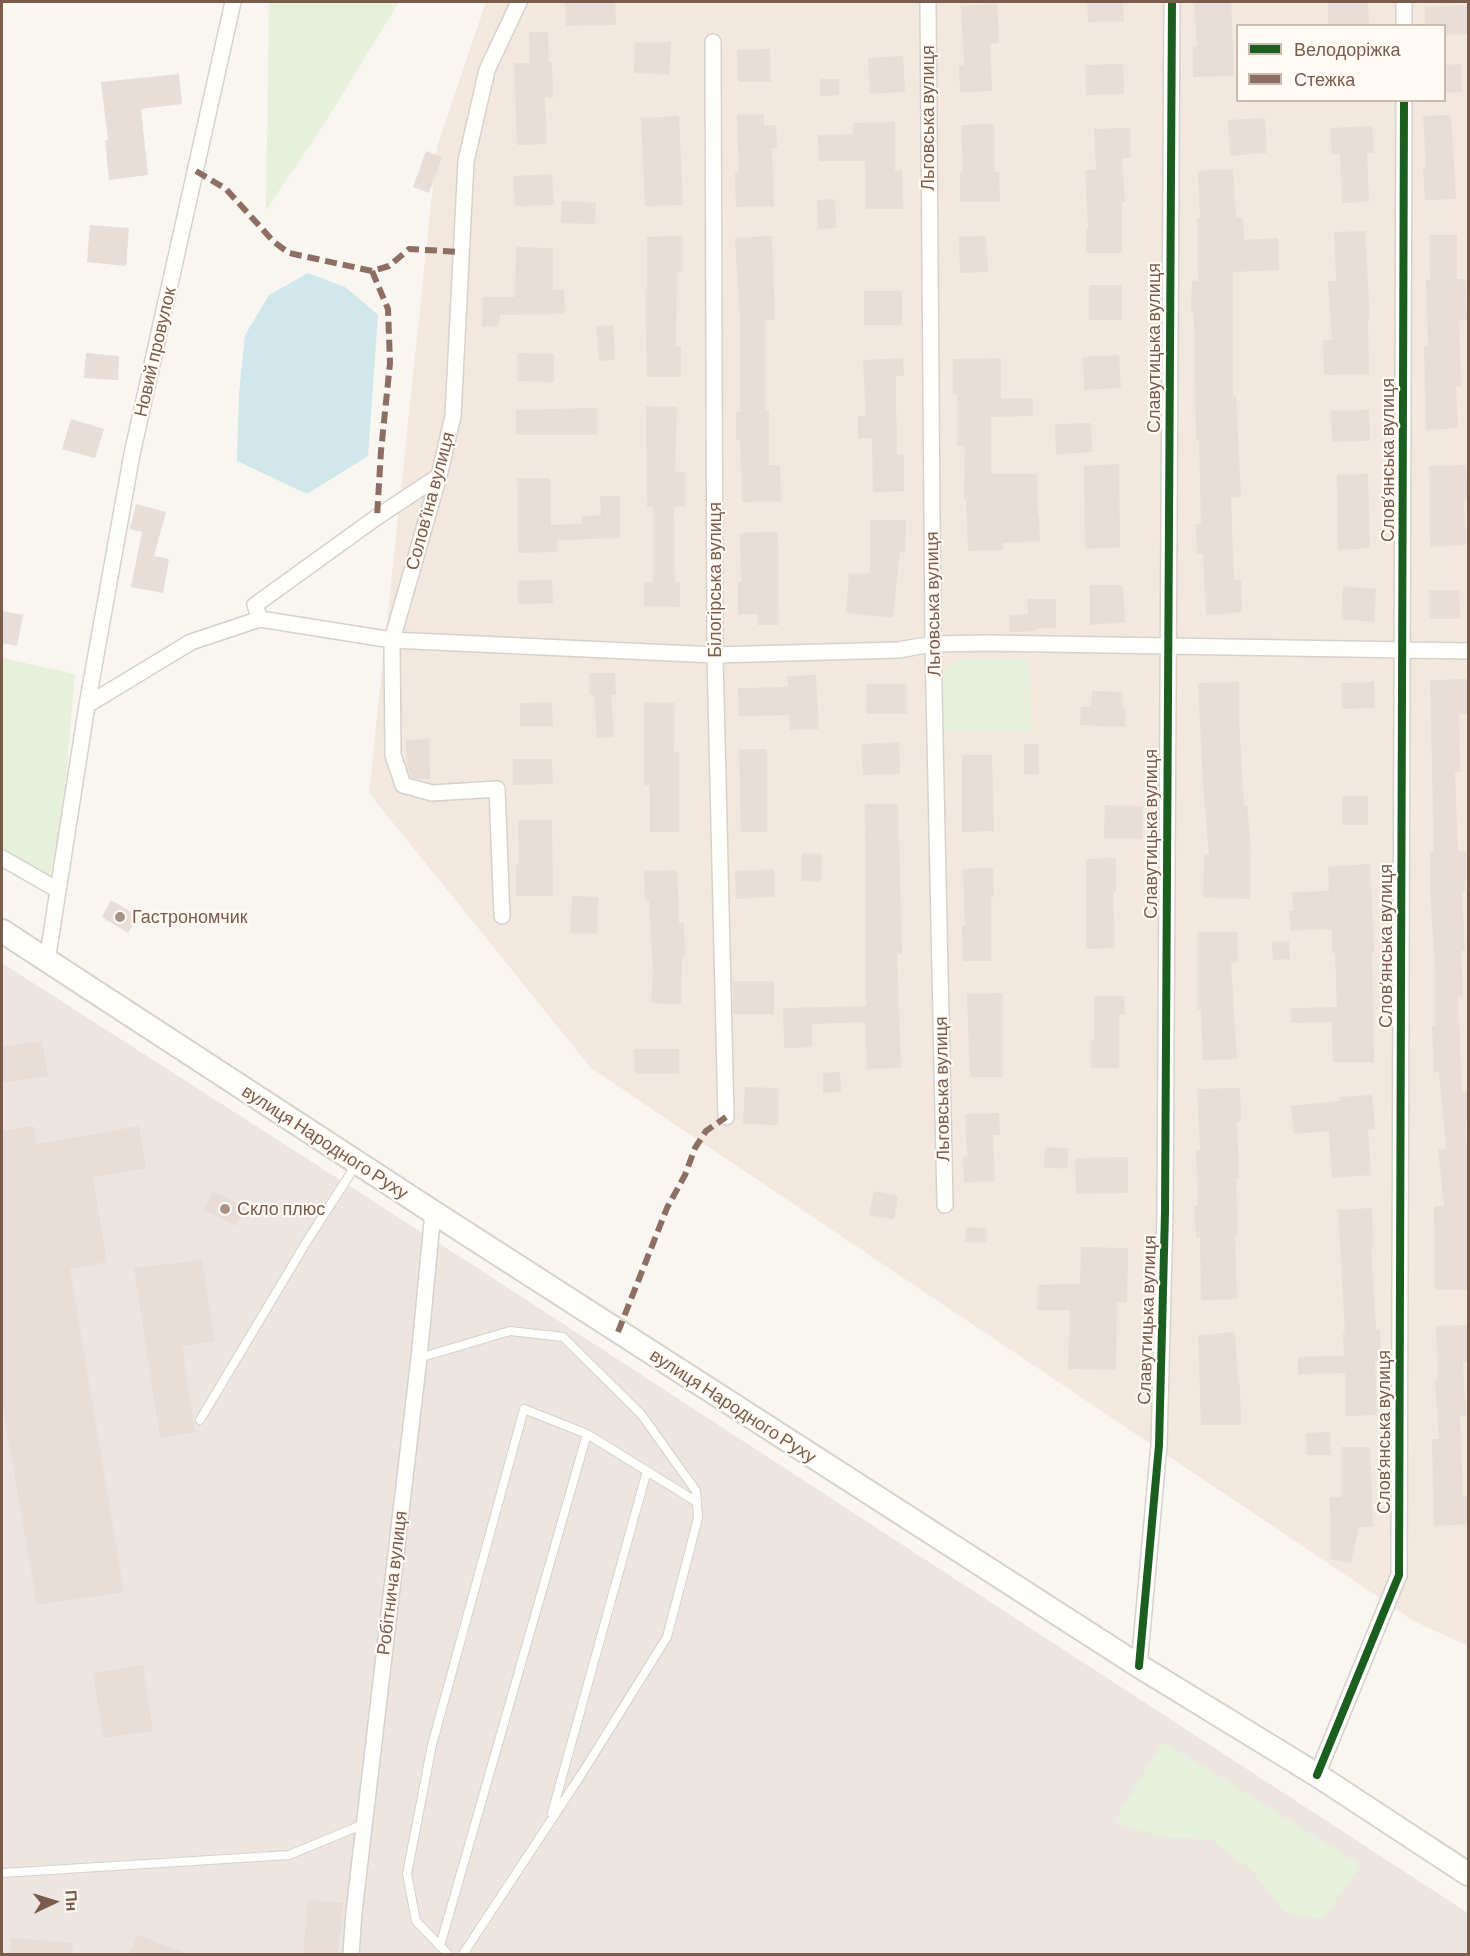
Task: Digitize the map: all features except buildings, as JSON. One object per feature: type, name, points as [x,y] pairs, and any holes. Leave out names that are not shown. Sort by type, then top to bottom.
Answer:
[{"type":"main road","name":"вулиця Народного Руху","points":[[2,931],[433,1212],[1139,1666],[1317,1775],[1468,1874]]},
{"type":"street","name":"Новий провулок","points":[[47,961],[87,705],[132,454],[233,2]]},
{"type":"street","name":"Соловʼїна вулиця","points":[[502,916],[497,789],[432,793],[403,785],[393,755],[392,640],[439,476],[453,416],[466,161],[487,70],[519,2]]},
{"type":"street","name":"Льговська вулиця","points":[[927,2],[933,644],[945,1205]]},
{"type":"street","name":"Славутицька вулиця","points":[[1139,1666],[1159,1445],[1165,1213],[1172,2]]},
{"type":"street","points":[[1404,2],[1404,24]]},
{"type":"street","name":"Білогірська вулиця","points":[[713,42],[715,655],[726,1117]]},
{"type":"street","name":"Словʼянська вулиця","points":[[1317,1775],[1399,1575],[1404,102]]},
{"type":"street","points":[[260,619],[255,605],[377,517],[439,476]]},
{"type":"street","points":[[87,705],[191,642],[260,619],[392,640],[715,655],[898,650],[933,644],[988,642],[1468,651]]},
{"type":"street","points":[[2,858],[58,890]]},
{"type":"street","name":"Робітнича вулиця","points":[[351,1954],[364,1824],[419,1358],[433,1212]]},
{"type":"lane","points":[[200,1420],[357,1163]]},
{"type":"lane","points":[[419,1358],[510,1331],[563,1337],[641,1414],[696,1491],[697,1502],[698,1518],[668,1637],[463,1954]]},
{"type":"lane","points":[[448,1954],[416,1921],[406,1874],[432,1745],[524,1409],[587,1434],[697,1502]]},
{"type":"lane","points":[[440,1946],[587,1434]]},
{"type":"lane","points":[[549,1822],[647,1471]]},
{"type":"lane","points":[[2,1873],[289,1855],[364,1824]]},
{"type":"shaded area","points":[[486,2],[1468,2],[1468,1646],[1414,1621],[591,1068],[369,793],[437,147]]},
{"type":"shaded area","points":[[2,963],[482,1271],[1468,1913],[1468,1954],[2,1954]]},
{"type":"green space","points":[[269,2],[399,2],[321,129],[266,210]]},
{"type":"green space","points":[[2,658],[75,674],[61,835],[49,878],[2,849]]},
{"type":"green space","points":[[961,659],[1029,659],[1031,732],[940,732],[940,697],[944,668]]},
{"type":"green space","points":[[1163,1741],[1361,1865],[1323,1920],[1285,1912],[1251,1870],[1211,1840],[1161,1837],[1114,1822]]},
{"type":"water","points":[[308,273],[345,287],[378,315],[368,456],[307,494],[237,461],[239,394],[245,335],[269,295]]},
{"type":"marked path","points":[[196,171],[226,189],[274,242],[289,253],[372,271],[389,266],[409,249],[461,252]]},
{"type":"marked path","points":[[372,271],[388,309],[390,363],[377,517]]},
{"type":"marked path","points":[[618,1332],[667,1208],[685,1175],[695,1148],[706,1131],[726,1117]]},
{"type":"cycle path","points":[[1139,1666],[1159,1445],[1165,1213],[1172,2]]},
{"type":"cycle path","points":[[1317,1775],[1399,1575],[1404,102]]},
{"type":"place","name":"Гастрономчик","points":[[120,917]]},
{"type":"place","name":"Скло плюс","points":[[225,1209]]}]
